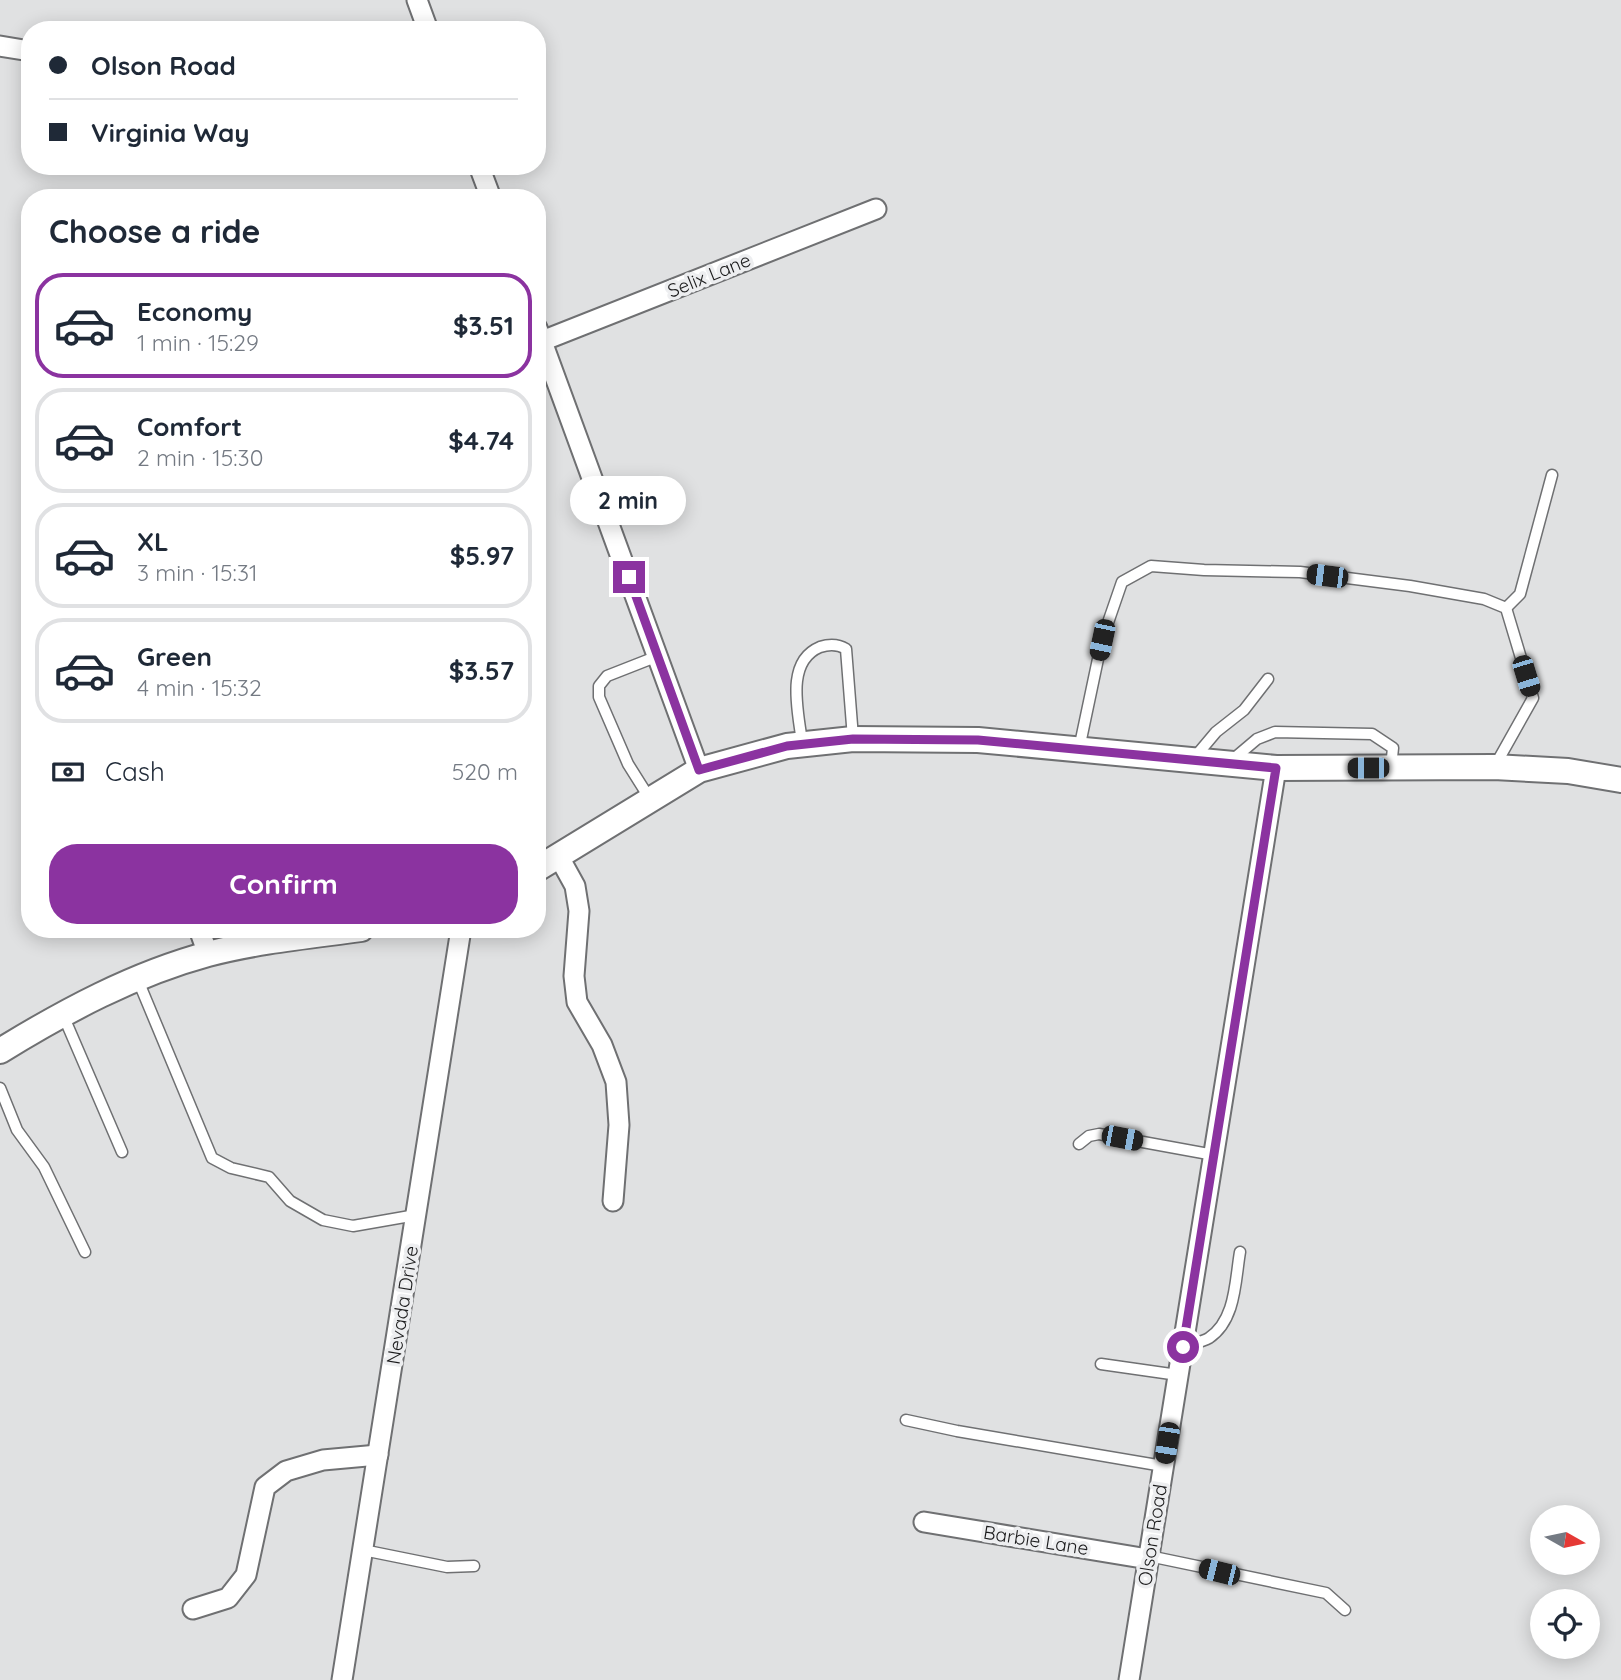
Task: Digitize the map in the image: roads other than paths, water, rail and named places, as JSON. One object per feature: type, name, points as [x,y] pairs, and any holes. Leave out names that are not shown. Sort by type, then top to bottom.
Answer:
[{"type":"street","points":[[417,0],[425,21]]},
{"type":"street","points":[[0,46],[21,50]]},
{"type":"street","name":"Selix Lane","points":[[546,332],[876,209]]},
{"type":"street","points":[[546,350],[699,770]]},
{"type":"street","points":[[546,864],[699,770],[787,746],[853,739],[978,740],[1276,768],[1494,767],[1568,771],[1621,780]]},
{"type":"street","name":"Olson Road","points":[[1129,1680],[1276,768]]},
{"type":"street","points":[[559,857],[575,886],[579,911],[574,976],[577,1002],[602,1045],[616,1082],[619,1125],[613,1201]]},
{"type":"street","points":[[202,938],[208,954]]},
{"type":"street","points":[[0,1051],[63,1014],[137,977],[208,954],[299,938]]},
{"type":"street","name":"Nevada Drive","points":[[342,1680],[460,938]]},
{"type":"street","points":[[193,1609],[228,1598],[246,1575],[265,1487],[286,1471],[323,1460],[378,1455]]},
{"type":"street","name":"Barbie Lane","points":[[924,1522],[1148,1557]]},
{"type":"lane","points":[[1506,608],[1520,594],[1552,475]]},
{"type":"lane","points":[[1079,749],[1102,640],[1122,582],[1151,566],[1300,572],[1410,586],[1484,599],[1506,608]]},
{"type":"lane","points":[[1494,767],[1533,698],[1506,608]]},
{"type":"lane","points":[[802,745],[796,690],[799,670],[809,653],[822,646],[838,645],[846,649],[853,739]]},
{"type":"lane","points":[[650,800],[628,764],[599,697],[599,686],[607,676],[658,656]]},
{"type":"lane","points":[[1192,760],[1216,732],[1244,710],[1268,679]]},
{"type":"lane","points":[[1228,764],[1257,739],[1275,732],[1373,734],[1392,748],[1391,768]]},
{"type":"lane","points":[[137,977],[212,1158],[230,1168],[269,1177],[290,1201],[323,1220],[354,1226],[416,1215]]},
{"type":"lane","points":[[63,1014],[122,1152]]},
{"type":"lane","points":[[0,1088],[17,1130],[44,1167],[85,1252]]},
{"type":"lane","points":[[1079,1144],[1089,1136],[1099,1134],[1214,1155]]},
{"type":"lane","points":[[1183,1347],[1208,1339],[1220,1328],[1229,1314],[1240,1252]]},
{"type":"lane","points":[[1101,1364],[1178,1375]]},
{"type":"lane","points":[[906,1420],[957,1432],[1163,1466]]},
{"type":"lane","points":[[363,1550],[447,1567],[474,1566]]},
{"type":"lane","points":[[1148,1557],[1326,1593],[1345,1609]]}]
